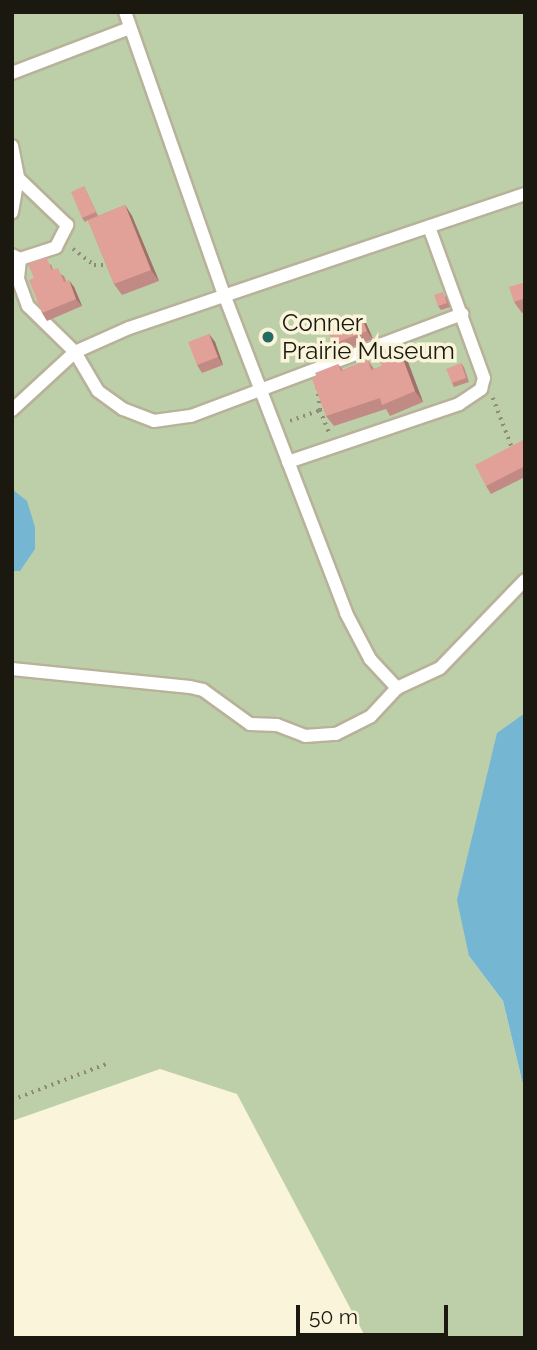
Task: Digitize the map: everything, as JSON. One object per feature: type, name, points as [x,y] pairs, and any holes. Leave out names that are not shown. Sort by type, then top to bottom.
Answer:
[{"type":"lane","points":[[125,12],[225,297],[288,462],[363,646],[397,688]]},
{"type":"lane","points":[[12,73],[130,28]]},
{"type":"lane","points":[[12,146],[18,178],[12,212]]},
{"type":"lane","points":[[18,178],[67,225],[56,247],[16,257],[18,279],[28,306],[75,352],[98,391],[123,409],[154,421],[191,416],[463,314]]},
{"type":"lane","points":[[12,410],[75,352],[129,328],[525,194]]},
{"type":"lane","points":[[288,462],[471,399],[484,378],[463,314],[429,227]]},
{"type":"lane","points":[[12,669],[190,687],[203,690],[240,720],[319,737],[357,725],[397,688],[440,668],[525,580]]},
{"type":"path","points":[[69,245],[94,265],[104,265]]},
{"type":"path","points":[[484,378],[515,455]]},
{"type":"path","points":[[320,381],[316,390],[320,410],[336,446]]},
{"type":"path","points":[[274,426],[320,410]]},
{"type":"path","points":[[12,1100],[109,1063]]},
{"type":"green space","name":"Conner Prairie Museum","points":[[12,12],[525,12],[525,714],[469,956],[503,1001],[525,1093],[525,1338],[366,1338],[237,1094],[160,1069],[12,1121]]},
{"type":"water","points":[[12,489],[27,501],[35,527],[35,549],[20,571],[12,571]]},
{"type":"water","points":[[525,713],[525,1093],[503,1001],[469,956],[457,900],[497,733]]},
{"type":"building","points":[[84,186],[96,212],[82,218],[71,192]]},
{"type":"building","points":[[125,205],[151,270],[114,284],[88,220]]},
{"type":"building","points":[[46,257],[52,270],[58,268],[64,282],[69,280],[76,299],[42,313],[29,280],[34,278],[28,264]]},
{"type":"building","points":[[525,282],[525,305],[523,299],[514,302],[509,287]]},
{"type":"building","points":[[443,292],[447,303],[438,306],[434,295]]},
{"type":"building","points":[[361,316],[367,331],[333,344],[327,329]]},
{"type":"building","points":[[209,334],[218,357],[197,365],[188,342]]},
{"type":"building","points":[[398,346],[415,391],[382,405],[380,398],[326,416],[312,379],[317,377],[315,373],[338,364],[341,371],[368,360],[371,370],[382,366],[377,354]]},
{"type":"building","points":[[461,363],[466,378],[452,383],[446,369]]},
{"type":"building","points":[[525,439],[525,466],[486,486],[475,465]]},
{"type":"place","name":"Conner Prairie Museum","points":[[268,337]]}]
